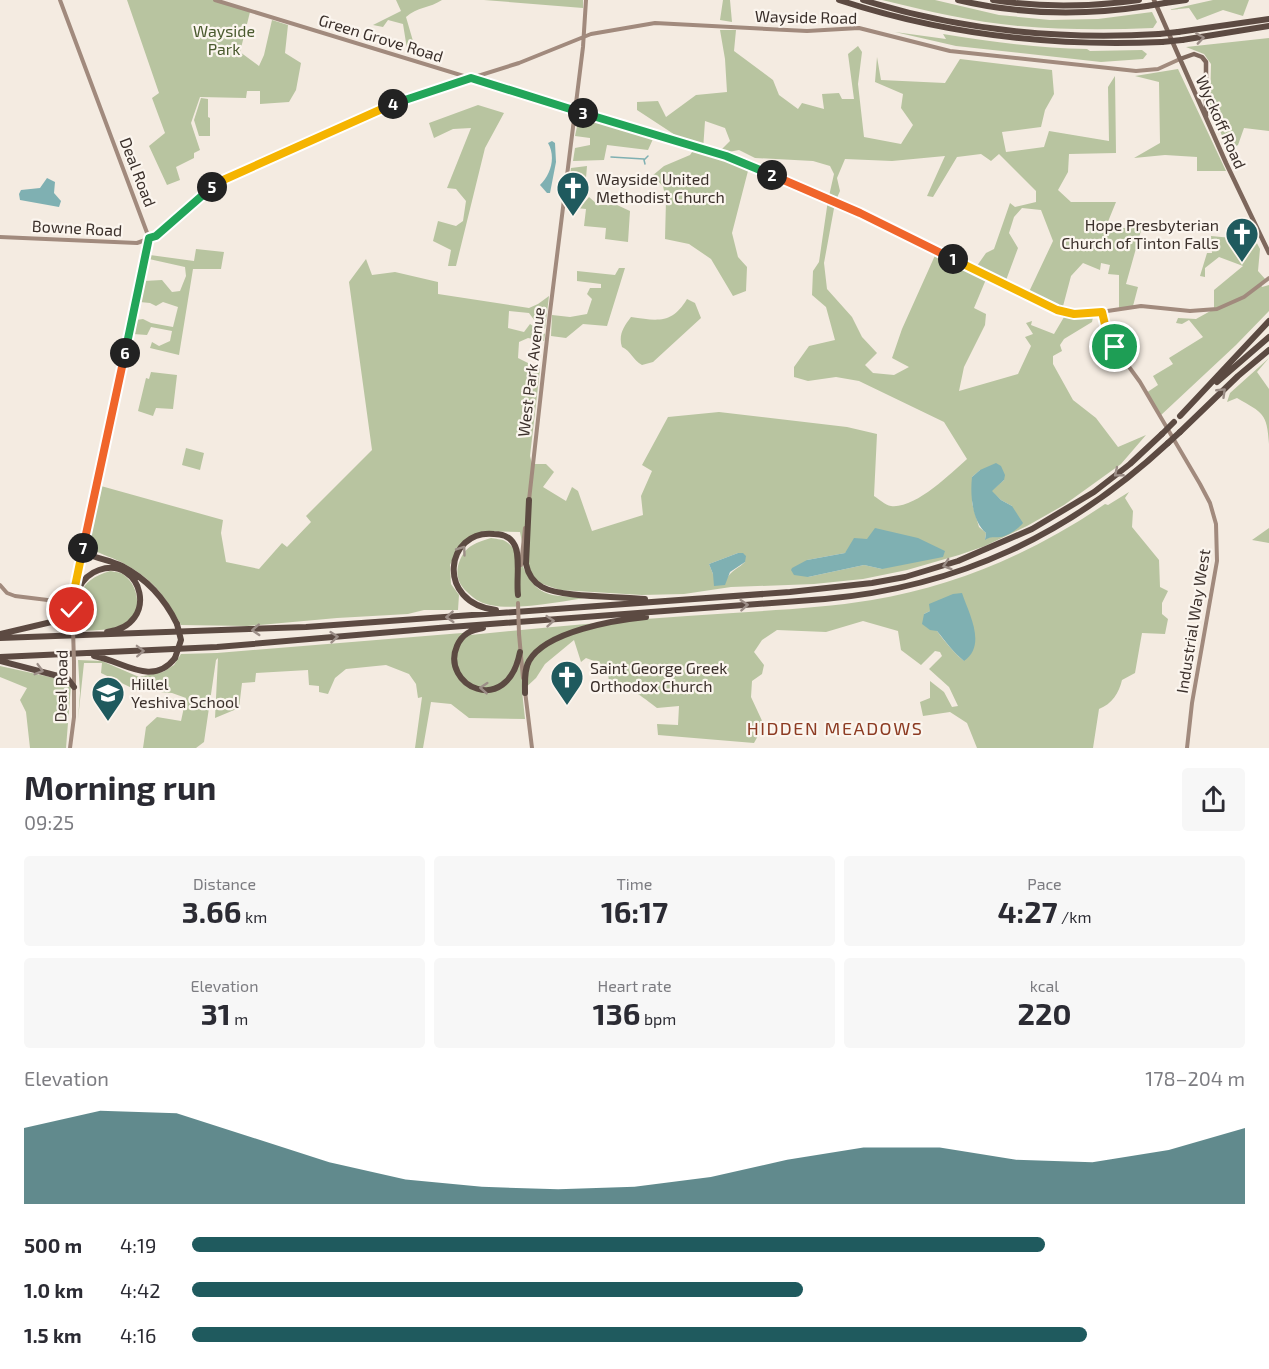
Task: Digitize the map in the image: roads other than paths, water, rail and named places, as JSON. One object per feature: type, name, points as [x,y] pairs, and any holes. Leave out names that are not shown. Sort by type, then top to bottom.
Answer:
[{"type":"highway","points":[[839,0],[914,22],[1002,38],[1083,44],[1162,42],[1269,27]]},
{"type":"highway","points":[[863,0],[944,21],[1004,31],[1082,36],[1159,34],[1269,19]]},
{"type":"highway","points":[[958,0],[1007,9],[1058,13],[1109,11],[1186,0]]},
{"type":"highway","points":[[993,0],[1041,6],[1077,6],[1139,0]]},
{"type":"highway","points":[[0,636],[255,630],[841,588],[887,581],[951,564],[1008,541],[1066,510],[1111,479],[1162,434],[1269,321]]},
{"type":"highway","points":[[1180,416],[1269,337]]},
{"type":"highway","points":[[0,659],[218,647],[711,608],[873,594],[933,580],[970,568],[1026,544],[1084,511],[1119,486],[1269,350]]},
{"type":"highway","points":[[529,500],[526,564],[529,575],[538,585],[563,593],[664,600]]},
{"type":"highway","points":[[508,612],[479,607],[461,594],[455,582],[453,570],[455,558],[461,548],[472,538],[484,534],[499,534],[510,539],[517,551],[518,595]]},
{"type":"highway","points":[[81,654],[105,658],[146,673],[162,669],[175,658],[181,640],[177,624],[166,604],[148,583],[121,566],[90,555],[84,543]]},
{"type":"highway","points":[[0,636],[66,618],[80,587],[86,578],[97,571],[110,568],[124,572],[133,579],[139,590],[139,609],[130,624],[115,631],[80,635]]},
{"type":"highway","points":[[525,693],[526,672],[531,657],[540,649],[562,637],[611,621],[711,608]]},
{"type":"highway","points":[[507,624],[473,630],[463,636],[454,655],[457,672],[474,688],[486,690],[496,688],[511,678],[517,667],[520,652]]},
{"type":"highway","points":[[0,659],[68,679],[74,687]]},
{"type":"main road","name":"Wyckoff Road","points":[[1154,0],[1269,253]]},
{"type":"main road","points":[[1180,59],[1194,54],[1202,57],[1206,62],[1206,118]]},
{"type":"street","name":"Deal Road","points":[[60,0],[149,238],[72,609],[74,717],[70,748]]},
{"type":"street","name":"Green Grove Road","points":[[214,0],[720,154],[892,229],[1057,310],[1074,314],[1141,306],[1190,311],[1217,309],[1244,297],[1269,278]]},
{"type":"street","name":"West Park Avenue","points":[[532,748],[520,652],[518,595],[584,37],[585,0]]},
{"type":"street","name":"Wayside Road","points":[[471,78],[519,63],[584,37],[654,23],[807,32],[851,28],[869,30],[950,51],[1118,70],[1149,70],[1163,67],[1180,59]]},
{"type":"street","points":[[488,83],[489,72]]},
{"type":"street","points":[[452,73],[454,83]]},
{"type":"street","name":"Bowne Road","points":[[0,237],[136,243],[156,236],[221,181],[401,101],[471,78]]},
{"type":"street","points":[[136,243],[144,246],[148,251]]},
{"type":"street","name":"Industrial Way West","points":[[1102,312],[1109,337],[1140,382],[1200,483],[1210,503],[1216,524],[1217,568],[1192,703],[1187,748]]},
{"type":"street","points":[[0,585],[7,593],[15,596],[72,609]]},
{"type":"water","points":[[552,141],[555,143],[556,162],[550,193],[547,193],[540,185],[551,165],[552,154],[548,143]]},
{"type":"water","points":[[47,178],[55,182],[54,193],[61,201],[59,207],[20,200],[21,190],[40,188]]},
{"type":"water","points":[[996,463],[1001,466],[1005,475],[1004,480],[992,491],[1012,506],[1023,523],[1006,535],[985,540],[986,533],[978,522],[973,507],[972,477],[980,470]]},
{"type":"water","points":[[875,528],[918,538],[945,551],[943,557],[882,569],[864,565],[808,577],[794,575],[791,570],[807,560],[845,553],[854,538],[867,539]]},
{"type":"water","points":[[738,553],[746,556],[745,562],[730,572],[725,585],[714,586],[709,564]]},
{"type":"water","points":[[962,593],[972,620],[975,638],[971,654],[964,661],[937,631],[930,630],[922,624],[924,614],[930,611],[929,604],[953,594]]},
{"type":"waterway","points":[[645,164],[644,160],[648,156]]},
{"type":"waterway","points":[[611,157],[644,159]]},
{"type":"place","name":"Wayside United Methodist Church","points":[[573,217]]},
{"type":"place","name":"Hope Presbyterian Church of Tinton Falls","points":[[1242,263]]},
{"type":"place","name":"Saint George Greek Orthodox Church","points":[[567,706]]},
{"type":"place","name":"Hillel Yeshiva School","points":[[108,722]]},
{"type":"district","name":"HIDDEN MEADOWS","points":[[835,729]]},
{"type":"park label","name":"Wayside Park","points":[[224,40]]}]
